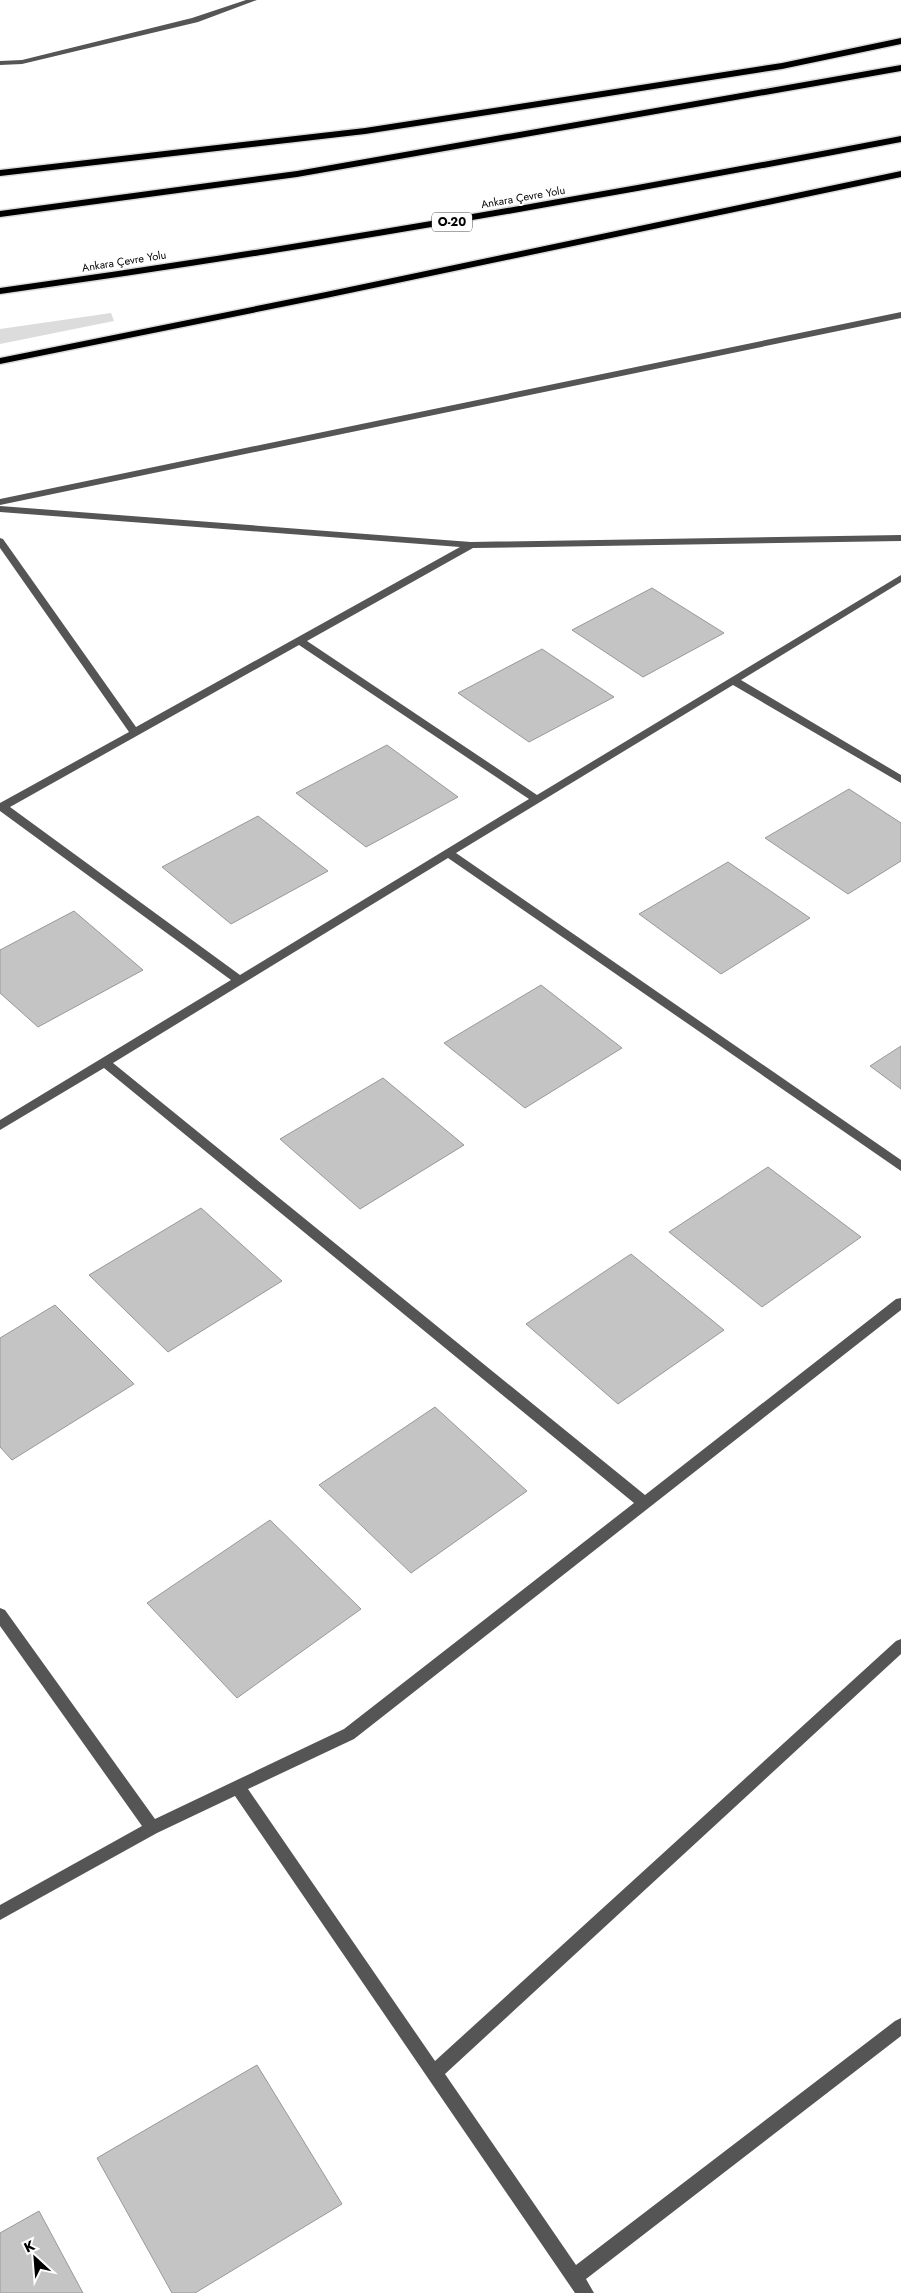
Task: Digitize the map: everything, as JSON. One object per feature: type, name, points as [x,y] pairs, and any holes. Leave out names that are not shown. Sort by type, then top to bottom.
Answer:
[{"type":"highway","points":[[0,173],[365,131],[782,66],[901,41]]},
{"type":"highway","points":[[0,214],[297,174],[901,68]]},
{"type":"highway","name":"Ankara Çevre Yolu","points":[[0,291],[342,240],[626,192],[901,139]]},
{"type":"highway","points":[[0,361],[346,291],[901,174]]},
{"type":"street","points":[[0,63],[22,62],[195,20],[252,0]]},
{"type":"street","points":[[0,502],[901,315]]},
{"type":"street","points":[[0,509],[471,545],[901,538]]},
{"type":"street","points":[[0,541],[135,733]]},
{"type":"street","points":[[239,980],[1,808],[471,545]]},
{"type":"street","points":[[0,1126],[901,578]]},
{"type":"street","points":[[300,641],[536,799]]},
{"type":"street","points":[[733,680],[901,780]]},
{"type":"street","points":[[448,853],[901,1166]]},
{"type":"street","points":[[104,1062],[644,1503]]},
{"type":"street","points":[[0,1913],[152,1828],[349,1734],[901,1303]]},
{"type":"street","points":[[0,1614],[152,1828]]},
{"type":"street","points":[[434,2073],[901,1646]]},
{"type":"street","points":[[238,1787],[585,2293]]},
{"type":"street","points":[[574,2277],[901,2026]]},
{"type":"shaded area","points":[[111,313],[114,321],[0,344],[0,329]]},
{"type":"building","points":[[652,588],[724,633],[643,677],[572,630]]},
{"type":"building","points":[[542,649],[614,697],[529,742],[458,693]]},
{"type":"building","points":[[387,745],[458,797],[366,847],[296,793]]},
{"type":"building","points":[[849,789],[901,823],[901,861],[848,894],[765,838]]},
{"type":"building","points":[[258,816],[328,871],[231,924],[162,867]]},
{"type":"building","points":[[728,862],[810,918],[721,974],[639,914]]},
{"type":"building","points":[[74,911],[143,970],[38,1027],[0,993],[0,950]]},
{"type":"building","points":[[541,985],[622,1048],[525,1108],[444,1043]]},
{"type":"building","points":[[901,1046],[901,1089],[870,1066]]},
{"type":"building","points":[[383,1078],[464,1145],[360,1209],[280,1139]]},
{"type":"building","points":[[768,1167],[861,1237],[762,1307],[669,1232]]},
{"type":"building","points":[[201,1208],[282,1281],[168,1352],[89,1275]]},
{"type":"building","points":[[631,1254],[724,1330],[618,1404],[526,1324]]},
{"type":"building","points":[[55,1305],[134,1384],[12,1460],[0,1447],[0,1338]]},
{"type":"building","points":[[435,1407],[527,1491],[411,1573],[319,1485]]},
{"type":"building","points":[[270,1520],[361,1609],[237,1698],[147,1603]]},
{"type":"building","points":[[257,2065],[342,2204],[195,2293],[172,2293],[97,2158]]},
{"type":"building","points":[[39,2211],[83,2293],[0,2293],[0,2233]]}]
